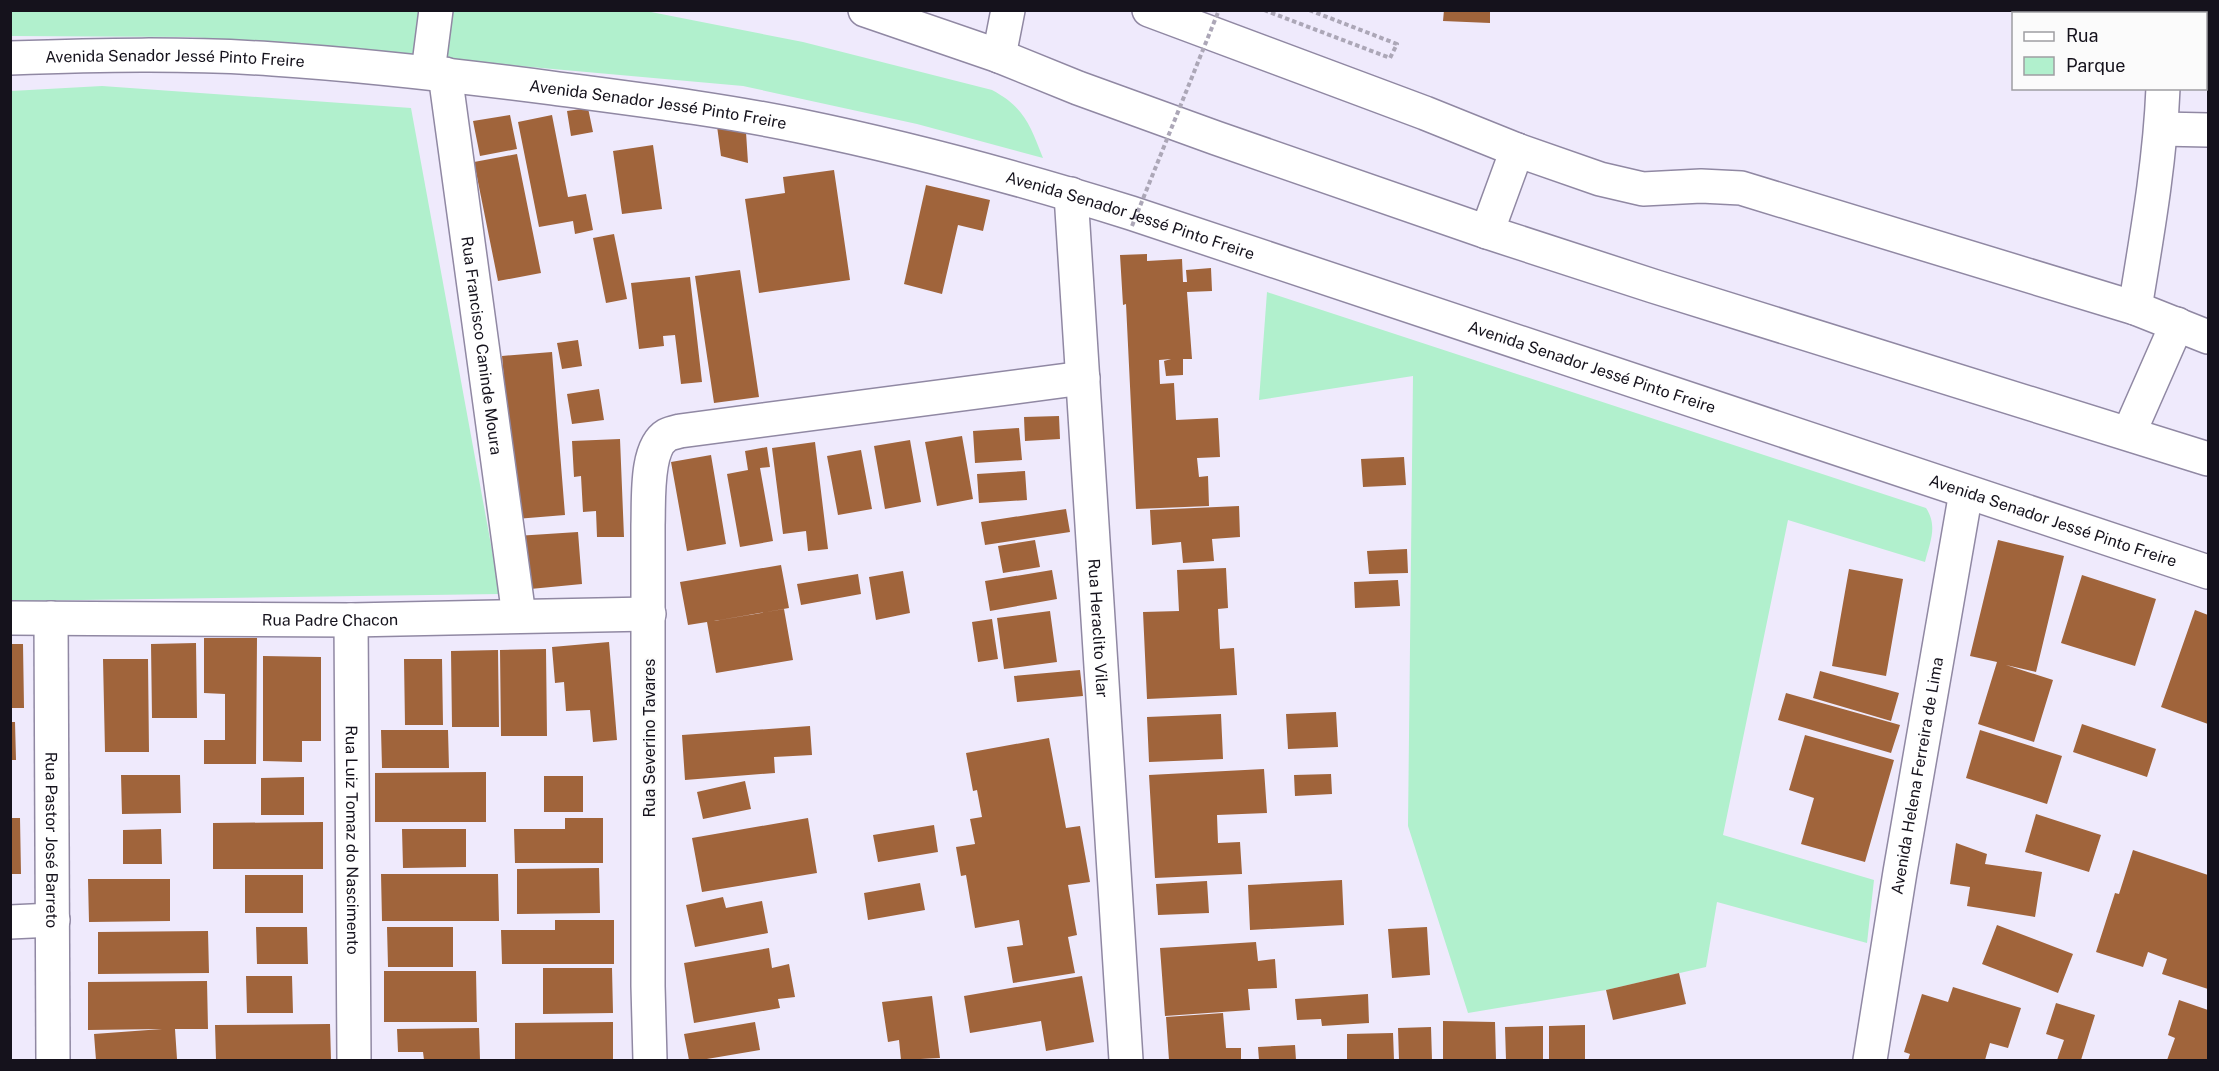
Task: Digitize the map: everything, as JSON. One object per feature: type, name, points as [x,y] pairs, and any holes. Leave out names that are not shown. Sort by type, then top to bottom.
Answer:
[{"type":"main road","name":"Rua Francisco Caninde Moura","points":[[436,10],[436,73],[519,616]]},
{"type":"main road","points":[[865,10],[999,56],[1078,88],[1195,130],[1487,232],[2208,459]]},
{"type":"main road","points":[[999,56],[1008,10]]},
{"type":"main road","points":[[1149,10],[1425,113],[1517,150],[1600,179],[1643,189],[1701,186],[1741,188],[2135,308],[2208,337]]},
{"type":"main road","name":"Avenida Senador Jessé Pinto Freire","points":[[10,58],[100,55],[271,58],[436,73],[605,95],[796,125],[961,162],[1071,194],[2208,573]]},
{"type":"main road","points":[[2135,308],[2155,183],[2163,90]]},
{"type":"main road","points":[[2161,129],[2208,130]]},
{"type":"main road","points":[[1487,232],[1517,150]]},
{"type":"main road","name":"Rua Heraclito Vilar","points":[[1071,194],[1126,1060]]},
{"type":"main road","points":[[2129,433],[2177,324]]},
{"type":"main road","name":"Rua Severino Tavares","points":[[650,1060],[648,525],[651,467],[658,443],[666,435],[680,431],[1083,378]]},
{"type":"main road","name":"Avenida Helena Ferreira de Lima","points":[[1870,1060],[1966,492]]},
{"type":"main road","name":"Rua Padre Chacon","points":[[10,618],[351,620],[649,614]]},
{"type":"main road","name":"Rua Pastor José Barreto","points":[[51,618],[53,1060]]},
{"type":"main road","name":"Rua Luiz Tomaz do Nascimento","points":[[351,620],[354,1060]]},
{"type":"main road","points":[[10,922],[53,920]]},
{"type":"path","points":[[1132,226],[1219,10]]},
{"type":"path","points":[[1264,10],[1390,58],[1397,44],[1309,10]]},
{"type":"green space","points":[[11,10],[646,11],[803,42],[992,90],[1012,103],[1025,118],[1043,158],[917,124],[743,86],[193,37],[11,36]]},
{"type":"green space","points":[[102,86],[411,108],[500,594],[11,601],[11,91]]},
{"type":"green space","points":[[1267,292],[1926,508],[1932,521],[1932,528],[1925,562],[1788,520],[1723,835],[1874,880],[1867,943],[1717,902],[1706,967],[1606,990],[1468,1013],[1408,826],[1413,376],[1259,400]]},
{"type":"building","points":[[1444,10],[1490,10],[1490,23],[1443,21]]},
{"type":"building","points":[[588,108],[593,132],[571,136],[567,111]]},
{"type":"building","points":[[510,115],[517,149],[480,156],[473,121]]},
{"type":"building","points":[[552,115],[568,197],[586,194],[593,230],[575,234],[573,221],[539,227],[518,122]]},
{"type":"building","points":[[717,126],[746,132],[748,163],[721,156]]},
{"type":"building","points":[[653,145],[662,209],[622,214],[613,151]]},
{"type":"building","points":[[517,154],[541,273],[498,281],[474,162]]},
{"type":"building","points":[[834,170],[850,280],[759,293],[745,199],[785,193],[783,177]]},
{"type":"building","points":[[926,185],[990,200],[983,231],[958,225],[942,294],[904,284]]},
{"type":"building","points":[[614,234],[627,299],[606,303],[593,238]]},
{"type":"building","points":[[1147,254],[1147,261],[1182,259],[1183,282],[1187,282],[1186,270],[1211,268],[1212,291],[1187,292],[1192,359],[1183,359],[1183,375],[1166,376],[1164,361],[1171,359],[1159,360],[1160,384],[1174,383],[1176,420],[1218,418],[1220,457],[1197,458],[1199,477],[1208,476],[1209,506],[1136,509],[1126,304],[1123,305],[1120,255]]},
{"type":"building","points":[[740,270],[759,397],[714,403],[695,276]]},
{"type":"building","points":[[690,277],[702,382],[681,384],[675,335],[663,336],[664,346],[639,349],[631,283]]},
{"type":"building","points":[[578,340],[582,366],[562,369],[557,343]]},
{"type":"building","points":[[552,352],[565,515],[516,519],[502,356]]},
{"type":"building","points":[[599,389],[604,420],[572,424],[567,394]]},
{"type":"building","points":[[1059,416],[1060,439],[1025,441],[1024,417]]},
{"type":"building","points":[[1019,428],[1022,460],[975,463],[973,431]]},
{"type":"building","points":[[962,436],[973,499],[937,506],[925,442]]},
{"type":"building","points":[[620,439],[624,537],[597,537],[596,511],[583,512],[581,476],[574,477],[572,441]]},
{"type":"building","points":[[910,440],[921,502],[885,509],[874,446]]},
{"type":"building","points":[[815,442],[828,549],[808,551],[806,531],[783,534],[772,448]]},
{"type":"building","points":[[767,447],[770,467],[760,468],[773,541],[740,547],[727,474],[748,470],[745,451]]},
{"type":"building","points":[[861,450],[872,509],[838,515],[827,456]]},
{"type":"building","points":[[711,455],[726,544],[687,551],[671,462]]},
{"type":"building","points":[[1404,457],[1406,485],[1363,487],[1361,459]]},
{"type":"building","points":[[1025,471],[1027,500],[979,503],[977,474]]},
{"type":"building","points":[[1239,506],[1240,537],[1212,539],[1214,561],[1183,563],[1181,542],[1152,545],[1150,510]]},
{"type":"building","points":[[1066,509],[1070,532],[985,545],[981,522]]},
{"type":"building","points":[[578,532],[582,584],[520,590],[516,536]]},
{"type":"building","points":[[1035,540],[1040,567],[1003,573],[998,546]]},
{"type":"building","points":[[1998,540],[2064,556],[2036,672],[2006,665],[2053,680],[2034,742],[1978,724],[1997,662],[1970,656]]},
{"type":"building","points":[[1407,549],[1408,573],[1369,574],[1367,551]]},
{"type":"building","points":[[781,565],[789,608],[714,621],[784,609],[793,660],[716,673],[707,622],[688,625],[680,582]]},
{"type":"building","points":[[1226,568],[1228,608],[1218,609],[1220,649],[1234,648],[1237,695],[1147,699],[1143,612],[1179,611],[1177,570]]},
{"type":"building","points":[[1849,569],[1903,579],[1886,676],[1832,666]]},
{"type":"building","points":[[1052,570],[1057,599],[990,611],[985,581]]},
{"type":"building","points":[[903,571],[910,613],[876,620],[869,577]]},
{"type":"building","points":[[858,574],[861,594],[801,605],[797,584]]},
{"type":"building","points":[[2082,575],[2156,599],[2135,666],[2061,643]]},
{"type":"building","points":[[1398,580],[1400,606],[1355,608],[1354,582]]},
{"type":"building","points":[[2195,610],[2208,615],[2208,724],[2161,707]]},
{"type":"building","points":[[1050,611],[1057,662],[1004,669],[997,618]]},
{"type":"building","points":[[992,619],[998,659],[978,662],[972,622]]},
{"type":"building","points":[[204,638],[257,638],[256,764],[204,764],[204,740],[225,740],[225,694],[204,693]]},
{"type":"building","points":[[609,642],[617,740],[593,742],[590,710],[566,711],[564,682],[555,683],[552,647]]},
{"type":"building","points":[[196,643],[197,718],[152,718],[151,644]]},
{"type":"building","points":[[10,644],[23,644],[24,708],[10,708]]},
{"type":"building","points":[[546,649],[547,736],[501,736],[500,650]]},
{"type":"building","points":[[498,650],[499,727],[452,727],[451,651]]},
{"type":"building","points":[[263,656],[321,657],[321,741],[302,741],[302,762],[263,761]]},
{"type":"building","points":[[103,659],[148,659],[149,752],[105,752]]},
{"type":"building","points":[[404,659],[442,659],[443,725],[405,725]]},
{"type":"building","points":[[1080,670],[1083,696],[1017,702],[1014,676]]},
{"type":"building","points":[[1820,671],[1899,693],[1891,721],[1813,698]]},
{"type":"building","points":[[1786,693],[1900,725],[1891,753],[1778,720]]},
{"type":"building","points":[[1336,712],[1338,747],[1288,749],[1286,714]]},
{"type":"building","points":[[1221,714],[1223,759],[1149,762],[1147,717]]},
{"type":"building","points":[[10,722],[15,722],[16,760],[10,760]]},
{"type":"building","points":[[2082,724],[2156,749],[2147,777],[2073,752]]},
{"type":"building","points":[[810,726],[812,755],[774,757],[775,773],[685,780],[682,735]]},
{"type":"building","points":[[381,730],[448,730],[449,768],[382,768]]},
{"type":"building","points":[[1980,730],[2062,756],[2047,804],[1966,778]]},
{"type":"building","points":[[1805,735],[1894,760],[1865,862],[1801,844],[1814,798],[1789,790]]},
{"type":"building","points":[[1049,738],[1066,828],[1080,826],[1090,882],[1068,885],[1077,935],[1068,937],[1075,973],[1013,983],[1007,947],[1023,945],[1019,920],[975,928],[966,875],[961,876],[956,847],[975,844],[970,819],[982,817],[977,790],[973,791],[966,753]]},
{"type":"building","points":[[1264,769],[1267,813],[1217,815],[1218,843],[1240,842],[1242,874],[1155,878],[1149,775]]},
{"type":"building","points":[[486,772],[486,822],[375,822],[375,773]]},
{"type":"building","points":[[1331,774],[1332,794],[1295,796],[1294,775]]},
{"type":"building","points":[[121,775],[180,775],[181,813],[122,814]]},
{"type":"building","points":[[544,776],[583,776],[583,812],[544,812]]},
{"type":"building","points":[[304,777],[304,815],[261,815],[261,778]]},
{"type":"building","points":[[745,781],[751,809],[703,819],[697,792]]},
{"type":"building","points":[[2036,814],[2101,835],[2089,872],[2025,852]]},
{"type":"building","points":[[10,818],[20,818],[21,874],[10,874]]},
{"type":"building","points":[[565,818],[603,818],[603,863],[515,863],[514,829],[565,829]]},
{"type":"building","points":[[808,818],[817,873],[702,892],[692,838]]},
{"type":"building","points":[[323,822],[323,869],[213,869],[213,823]]},
{"type":"building","points":[[934,825],[938,852],[878,862],[873,835]]},
{"type":"building","points":[[161,829],[162,864],[123,864],[123,830]]},
{"type":"building","points":[[402,829],[466,829],[466,867],[403,868]]},
{"type":"building","points":[[1956,843],[1987,854],[1985,864],[2042,872],[2035,917],[1967,906],[1970,887],[1950,884]]},
{"type":"building","points":[[2133,850],[2208,875],[2208,989],[2162,974],[2167,959],[2148,952],[2143,967],[2096,952],[2115,893],[2119,894]]},
{"type":"building","points":[[599,868],[600,913],[517,914],[517,869]]},
{"type":"building","points":[[381,874],[498,874],[499,921],[382,921]]},
{"type":"building","points":[[245,875],[303,875],[303,913],[245,913]]},
{"type":"building","points":[[88,879],[170,879],[170,921],[89,922]]},
{"type":"building","points":[[1342,880],[1344,925],[1250,930],[1248,885]]},
{"type":"building","points":[[1207,881],[1209,913],[1158,915],[1156,884]]},
{"type":"building","points":[[920,883],[925,910],[868,920],[864,893]]},
{"type":"building","points":[[723,897],[726,908],[762,901],[768,933],[695,947],[686,905]]},
{"type":"building","points":[[555,920],[614,920],[614,964],[502,964],[501,930],[555,930]]},
{"type":"building","points":[[1997,925],[2073,954],[2058,993],[1982,964]]},
{"type":"building","points":[[256,927],[307,927],[308,964],[257,964]]},
{"type":"building","points":[[387,927],[453,927],[453,967],[388,967]]},
{"type":"building","points":[[1427,927],[1430,975],[1392,978],[1388,929]]},
{"type":"building","points":[[208,931],[209,973],[98,974],[98,932]]},
{"type":"building","points":[[1256,942],[1258,961],[1275,959],[1277,988],[1248,989],[1250,1010],[1165,1016],[1160,948]]},
{"type":"building","points":[[769,948],[772,968],[789,964],[795,997],[778,999],[780,1008],[694,1023],[684,963]]},
{"type":"building","points":[[543,968],[612,968],[613,1013],[543,1014]]},
{"type":"building","points":[[384,971],[476,971],[477,1022],[384,1022]]},
{"type":"building","points":[[1679,973],[1686,1004],[1613,1020],[1606,990]]},
{"type":"building","points":[[246,976],[292,976],[293,1013],[247,1013]]},
{"type":"building","points":[[1082,976],[1094,1042],[1046,1051],[1041,1021],[970,1033],[964,996]]},
{"type":"building","points":[[207,981],[208,1029],[175,1029],[177,1059],[96,1060],[94,1034],[162,1029],[88,1030],[88,982]]},
{"type":"building","points":[[1953,987],[2021,1008],[2008,1048],[1990,1043],[1985,1060],[1908,1060],[1910,1054],[1904,1052],[1922,994],[1948,1002]]},
{"type":"building","points":[[1368,994],[1369,1023],[1322,1026],[1321,1019],[1297,1020],[1295,999]]},
{"type":"building","points":[[932,996],[940,1058],[901,1060],[899,1040],[888,1042],[882,1002]]},
{"type":"building","points":[[2179,1000],[2208,1010],[2208,1060],[2167,1060],[2175,1038],[2168,1035]]},
{"type":"building","points":[[2056,1003],[2095,1015],[2081,1060],[2057,1060],[2064,1040],[2046,1034]]},
{"type":"building","points":[[1223,1013],[1226,1048],[1241,1048],[1241,1060],[1169,1060],[1166,1017]]},
{"type":"building","points":[[1443,1021],[1495,1022],[1496,1060],[1443,1060]]},
{"type":"building","points":[[613,1022],[613,1060],[515,1060],[515,1023]]},
{"type":"building","points":[[755,1022],[760,1050],[689,1060],[684,1034]]},
{"type":"building","points":[[330,1024],[331,1060],[216,1060],[215,1025]]},
{"type":"building","points":[[1585,1025],[1585,1060],[1549,1060],[1549,1026]]},
{"type":"building","points":[[1543,1026],[1543,1060],[1506,1060],[1505,1027]]},
{"type":"building","points":[[1431,1027],[1432,1060],[1399,1060],[1398,1028]]},
{"type":"building","points":[[479,1028],[480,1060],[424,1060],[423,1052],[398,1052],[397,1029]]},
{"type":"building","points":[[1393,1033],[1394,1060],[1347,1060],[1347,1034]]},
{"type":"building","points":[[1295,1045],[1296,1060],[1259,1060],[1258,1047]]}]
